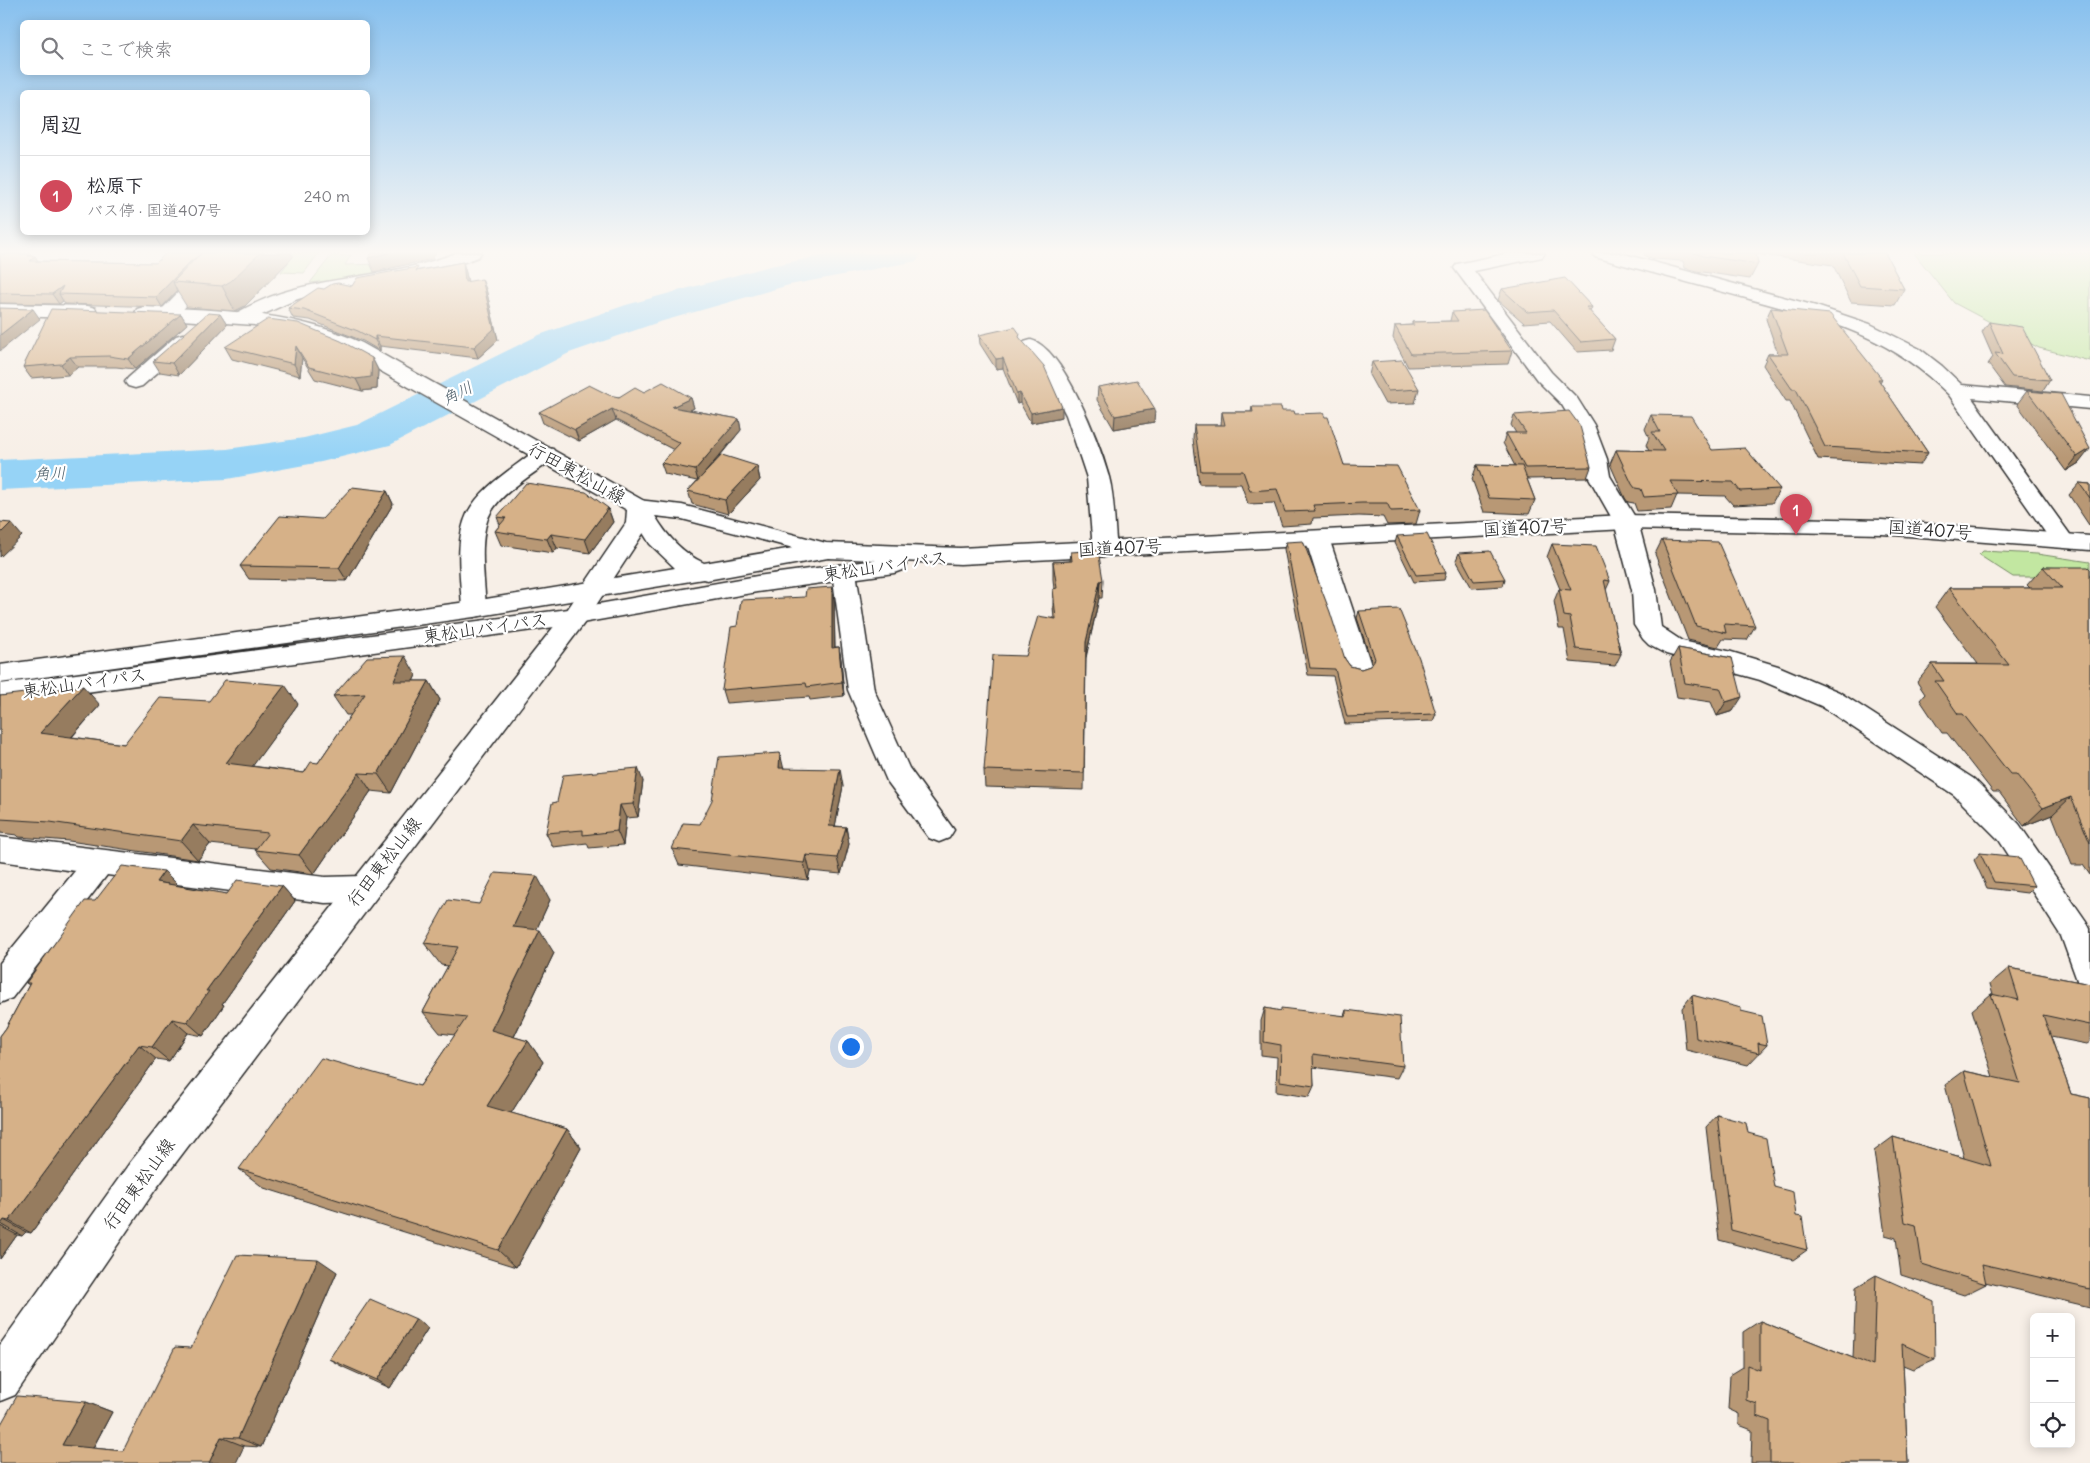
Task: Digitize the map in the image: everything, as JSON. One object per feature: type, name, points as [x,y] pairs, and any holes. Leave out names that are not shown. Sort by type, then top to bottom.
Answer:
[{"type":"main road","points":[[135,382],[205,321]]},
{"type":"main road","name":"行田東松山線","points":[[0,1380],[142,1177],[584,603],[632,535],[638,523],[638,507],[459,407],[355,346],[309,328],[263,321]]},
{"type":"main road","points":[[1503,321],[1544,376],[1570,402],[1584,425],[1596,459],[1599,476],[1626,522],[1644,590],[1646,625],[1652,633],[1658,639],[1675,648],[1728,660],[1769,673],[1830,699],[1964,787],[2009,832],[2074,931],[2090,973]]},
{"type":"main road","points":[[1844,321],[1873,331],[1909,350],[1935,370],[1956,391],[2062,540]]},
{"type":"main road","points":[[1032,346],[1055,373],[1076,415],[1098,478],[1105,549]]},
{"type":"main road","points":[[1956,391],[2090,403]]},
{"type":"main road","points":[[474,609],[473,542],[478,515],[487,502],[545,454]]},
{"type":"main road","points":[[638,507],[682,512],[828,550]]},
{"type":"main road","points":[[638,507],[655,537],[670,553],[701,570],[757,584]]},
{"type":"main road","name":"国道407号","points":[[960,556],[1626,522],[1882,527],[2090,543]]},
{"type":"main road","points":[[1317,538],[1358,665]]},
{"type":"main road","name":"東松山バイパス","points":[[0,674],[474,609],[584,603],[701,570],[828,550],[960,556]]},
{"type":"main road","name":"東松山バイパス","points":[[0,694],[584,603],[757,584],[960,556]]},
{"type":"main road","points":[[844,572],[861,690],[897,773],[939,830]]},
{"type":"main road","points":[[0,849],[324,890],[362,890]]},
{"type":"main road","points":[[0,988],[99,862]]},
{"type":"green space","points":[[1989,321],[2090,321],[2090,361],[2039,348]]},
{"type":"green space","points":[[1983,551],[2037,554],[2090,562],[2090,583],[2069,577],[2013,577],[1979,555]]},
{"type":"building","points":[[0,321],[17,321],[0,335]]},
{"type":"building","points":[[45,321],[172,321],[128,359],[109,356],[70,357],[61,364],[23,367]]},
{"type":"building","points":[[199,321],[213,321],[172,363],[153,361]]},
{"type":"building","points":[[265,321],[298,323],[341,341],[372,358],[371,377],[356,379],[309,367],[296,346],[294,364],[225,347]]},
{"type":"building","points":[[333,321],[492,321],[494,329],[474,347],[375,336],[375,340]]},
{"type":"building","points":[[1492,321],[1512,351],[1411,354],[1395,326],[1414,325],[1412,322]]},
{"type":"building","points":[[1563,321],[1599,321],[1615,339],[1581,342]]},
{"type":"building","points":[[1776,321],[1836,321],[1882,379],[1878,379],[1928,453],[1825,447],[1796,389],[1792,389],[1768,354],[1788,354]]},
{"type":"building","points":[[1989,322],[2022,327],[2050,380],[2012,377],[1995,353],[2003,354]]},
{"type":"building","points":[[1015,327],[1020,334],[1019,337],[1044,366],[1062,407],[1031,413],[1020,393],[1017,394],[1003,358],[996,359],[979,335]]},
{"type":"building","points":[[1402,360],[1419,389],[1388,391],[1372,362]]},
{"type":"building","points":[[1137,380],[1155,409],[1115,416],[1098,387]]},
{"type":"building","points":[[663,382],[691,398],[672,407],[739,419],[695,470],[661,463],[680,443],[612,409],[575,430],[539,412],[589,385],[609,395],[619,397],[635,387],[644,392]]},
{"type":"building","points":[[2027,391],[2061,394],[2090,449],[2077,457]]},
{"type":"building","points":[[1252,407],[1281,407],[1282,411],[1294,411],[1295,414],[1323,413],[1325,417],[1328,417],[1344,465],[1397,466],[1420,510],[1391,511],[1387,503],[1362,503],[1313,505],[1315,511],[1285,512],[1277,489],[1250,491],[1243,471],[1201,471],[1194,425],[1225,425],[1222,412],[1253,412]]},
{"type":"building","points":[[1569,411],[1580,426],[1591,467],[1525,468],[1506,433],[1526,433],[1514,415]]},
{"type":"building","points":[[1651,415],[1691,416],[1712,450],[1745,448],[1780,489],[1740,491],[1733,482],[1670,481],[1678,495],[1644,497],[1641,489],[1635,488],[1632,484],[1616,450],[1664,451],[1652,432],[1660,432]]},
{"type":"building","points":[[722,455],[757,466],[725,500],[688,491]]},
{"type":"building","points":[[1477,465],[1522,466],[1535,500],[1489,498]]},
{"type":"building","points":[[526,483],[586,492],[608,508],[585,539],[551,534],[547,539],[495,531],[506,518],[497,517]]},
{"type":"building","points":[[2079,483],[2090,484],[2090,498]]},
{"type":"building","points":[[352,487],[387,491],[339,568],[240,566],[280,516],[322,519]]},
{"type":"building","points":[[0,522],[11,523],[0,534]]},
{"type":"building","points":[[1427,534],[1446,573],[1416,575],[1397,536]]},
{"type":"building","points":[[1662,540],[1718,542],[1755,626],[1724,624],[1726,633],[1696,626]]},
{"type":"building","points":[[1303,541],[1330,612],[1345,659],[1350,666],[1361,669],[1370,666],[1375,659],[1359,611],[1399,609],[1419,658],[1436,714],[1347,717],[1335,669],[1310,668],[1286,542]]},
{"type":"building","points":[[1552,544],[1596,546],[1610,581],[1604,580],[1621,654],[1576,649],[1570,617],[1564,616],[1559,589],[1571,590]]},
{"type":"building","points":[[1098,550],[1103,580],[1100,581],[1086,642],[1084,773],[984,770],[993,655],[1026,656],[1038,616],[1056,619],[1053,589],[1057,588],[1053,562],[1072,561],[1071,552]]},
{"type":"building","points":[[1490,551],[1505,579],[1474,581],[1459,553]]},
{"type":"building","points":[[2043,567],[2088,567],[2090,569],[2090,843],[2071,797],[2043,808],[2016,774],[2010,774],[1963,714],[1958,714],[1935,681],[1944,681],[1932,664],[2009,665],[1949,588],[2062,588]]},
{"type":"building","points":[[832,587],[832,648],[839,647],[842,682],[807,687],[806,683],[722,690],[731,627],[737,626],[741,600],[805,597],[806,589]]},
{"type":"building","points":[[1678,648],[1732,658],[1742,697],[1726,702],[1720,688],[1685,683]]},
{"type":"building","points":[[405,656],[394,681],[429,681],[378,774],[359,773],[299,855],[255,850],[268,833],[193,825],[181,841],[50,822],[0,819],[0,696],[83,686],[40,733],[124,744],[160,698],[209,701],[225,680],[285,685],[226,763],[304,773],[311,762],[318,763],[365,694],[333,696],[367,657]]},
{"type":"building","points":[[780,753],[779,768],[840,769],[829,826],[846,827],[837,858],[806,855],[804,863],[672,849],[683,823],[700,824],[712,800],[719,757]]},
{"type":"building","points":[[638,768],[633,804],[620,805],[617,831],[583,835],[583,830],[546,833],[552,803],[557,802],[563,775]]},
{"type":"building","points":[[1980,853],[2019,857],[2034,886],[1994,882]]},
{"type":"building","points":[[122,866],[164,871],[156,882],[227,894],[237,880],[282,886],[206,991],[209,991],[187,1022],[172,1019],[152,1047],[139,1045],[9,1221],[4,1220],[0,1224],[0,1036],[30,983],[26,983],[85,901],[95,901]]},
{"type":"building","points":[[495,873],[537,876],[513,927],[540,930],[491,1030],[528,1041],[487,1106],[567,1129],[498,1250],[239,1169],[321,1058],[420,1086],[467,1017],[423,1012],[458,947],[424,943],[448,900],[479,904]]},
{"type":"building","points":[[2009,968],[2090,984],[2090,1025],[2043,1015],[2071,1094],[2090,1098],[2090,1289],[1982,1264],[1986,1284],[1922,1264],[1916,1225],[1905,1222],[1893,1137],[1991,1166],[1964,1071],[2020,1083],[1991,994],[2019,1000]]},
{"type":"building","points":[[1692,995],[1741,1008],[1741,1011],[1762,1016],[1767,1045],[1758,1043],[1759,1053],[1696,1038]]},
{"type":"building","points":[[1265,1008],[1281,1011],[1281,1008],[1346,1016],[1346,1010],[1400,1017],[1403,1066],[1313,1054],[1314,1086],[1280,1081],[1281,1045],[1264,1042]]},
{"type":"building","points":[[1717,1115],[1746,1123],[1748,1133],[1766,1138],[1774,1187],[1793,1192],[1796,1216],[1802,1217],[1807,1250],[1731,1230]]},
{"type":"building","points":[[237,1255],[318,1259],[238,1438],[221,1437],[209,1463],[0,1463],[0,1426],[17,1396],[86,1402],[62,1445],[123,1451],[175,1347],[191,1348]]},
{"type":"building","points":[[1876,1275],[1934,1301],[1935,1359],[1902,1344],[1908,1463],[1770,1463],[1770,1421],[1757,1416],[1757,1404],[1746,1400],[1747,1365],[1760,1370],[1760,1321],[1873,1366]]},
{"type":"building","points":[[370,1299],[416,1319],[377,1380],[329,1359]]},
{"type":"waterway","name":"角川","points":[[0,475],[227,464],[304,452],[373,435],[554,344],[619,321]]},
{"type":"place","name":"松原下","points":[[1796,535]]}]
